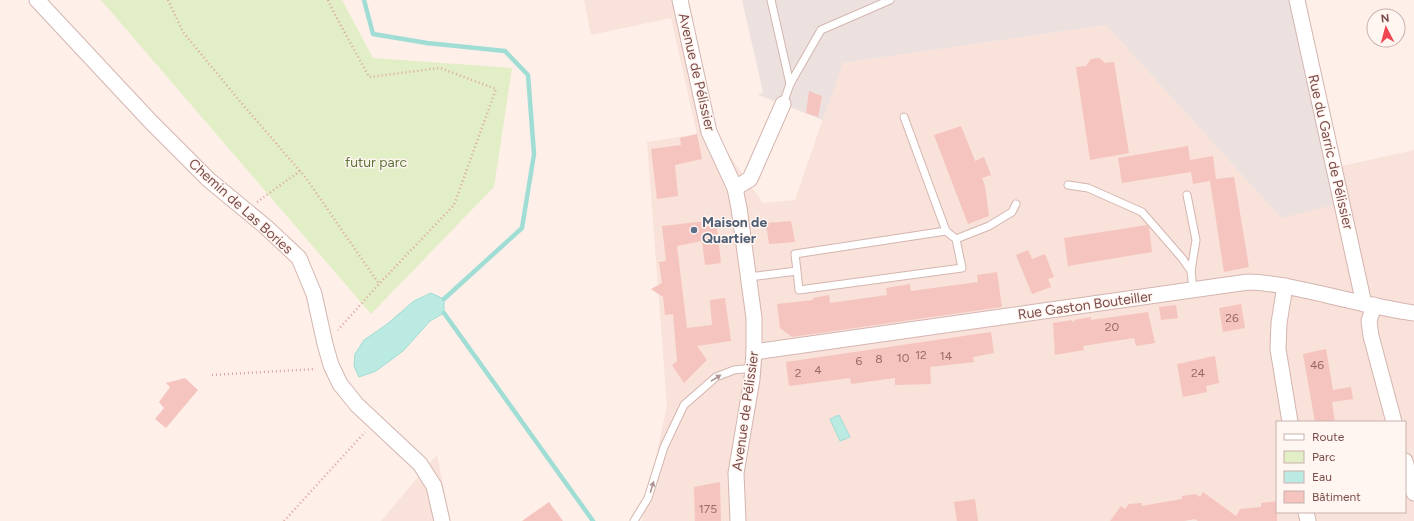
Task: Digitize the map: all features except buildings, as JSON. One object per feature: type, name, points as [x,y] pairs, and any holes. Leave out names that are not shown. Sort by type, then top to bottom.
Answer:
[{"type":"street","name":"Chemin de Las Bories","points":[[37,0],[151,122],[209,180],[266,227],[299,258],[314,294],[325,344],[340,384],[357,405],[420,464],[434,486],[442,521]]},
{"type":"street","name":"Avenue de Pélissier","points":[[680,0],[709,132],[735,188],[754,318],[753,368],[736,473],[738,521]]},
{"type":"street","name":"Rue du Garric de Pélissier","points":[[1297,0],[1369,305]]},
{"type":"street","points":[[735,188],[750,179],[783,104]]},
{"type":"street","name":"Rue Gaston Bouteiller","points":[[754,352],[1248,282],[1260,282],[1285,286],[1369,305],[1414,313]]},
{"type":"street","points":[[1285,286],[1279,323],[1278,349],[1290,421]]},
{"type":"street","points":[[1369,305],[1370,336],[1394,421]]},
{"type":"street","points":[[1406,465],[1414,493]]},
{"type":"lane","points":[[771,0],[790,84]]},
{"type":"lane","points":[[783,104],[790,84],[821,30],[890,0]]},
{"type":"lane","points":[[904,118],[946,232],[956,240],[962,268],[799,290],[795,254],[946,232]]},
{"type":"lane","points":[[1068,185],[1088,188],[1142,212],[1182,258],[1191,271]]},
{"type":"lane","points":[[1187,195],[1196,240],[1191,271],[1193,289]]},
{"type":"lane","points":[[956,240],[989,226],[1012,212],[1016,204]]},
{"type":"lane","points":[[749,277],[797,271]]},
{"type":"lane","points":[[634,521],[648,498],[664,447],[684,405],[716,377],[734,370],[753,368]]},
{"type":"path","points":[[168,0],[183,32],[306,178],[379,284]]},
{"type":"path","points":[[325,344],[379,284],[454,205],[496,89],[440,68],[369,77],[328,0]]},
{"type":"path","points":[[246,210],[300,171]]},
{"type":"path","points":[[212,375],[333,368]]},
{"type":"path","points":[[284,521],[374,422]]},
{"type":"shaded area","points":[[584,0],[686,0],[717,138],[763,203],[795,200],[842,63],[1106,25],[1281,218],[1329,169],[1414,150],[1414,521],[642,521],[667,406],[647,142],[697,134],[671,18],[591,35]]},
{"type":"shaded area","points":[[742,0],[1290,0],[1337,204],[1281,218],[1106,25],[843,63],[823,120],[758,95],[763,92]]},
{"type":"shaded area","points":[[437,455],[450,521],[381,521]]},
{"type":"green space","name":"futur parc","points":[[101,0],[342,0],[373,58],[512,68],[494,187],[371,314]]},
{"type":"water","points":[[431,293],[444,299],[444,313],[430,321],[403,351],[376,371],[359,377],[354,366],[355,354],[364,340],[386,325],[414,301]]},
{"type":"water","points":[[839,415],[850,437],[840,441],[830,419]]},
{"type":"waterway","points":[[364,0],[373,34],[427,43],[505,51],[528,75],[534,154],[522,228],[444,299]]},
{"type":"waterway","points":[[444,313],[593,521]]},
{"type":"place","name":"Maison de Quartier","points":[[694,230]]}]
